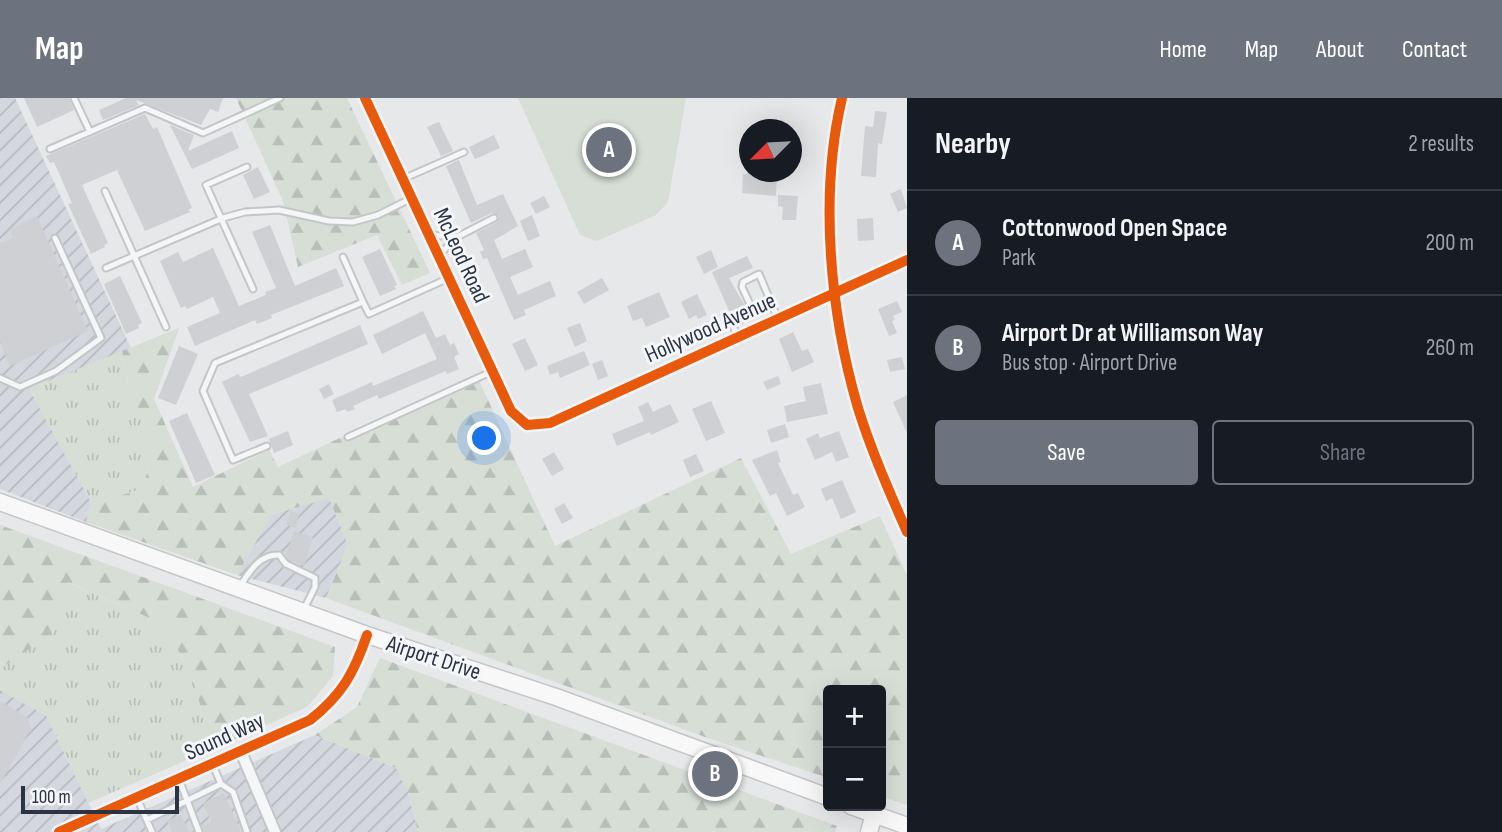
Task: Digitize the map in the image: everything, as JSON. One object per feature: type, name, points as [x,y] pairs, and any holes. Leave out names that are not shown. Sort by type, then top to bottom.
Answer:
[{"type":"main road","name":"Airport Drive","points":[[0,502],[367,635],[556,697],[823,795]]},
{"type":"main road","points":[[865,811],[907,826]]},
{"type":"main road","points":[[869,832],[874,814]]},
{"type":"street","name":"McLeod Road","points":[[365,98],[511,411],[527,425]]},
{"type":"street","points":[[842,98],[834,145],[831,188],[835,293],[859,409],[907,531]]},
{"type":"street","name":"Hollywood Avenue","points":[[527,425],[550,423],[907,260]]},
{"type":"street","name":"Sound Way","points":[[59,832],[310,720],[340,694],[358,663],[367,635]]},
{"type":"street","points":[[241,752],[275,832]]},
{"type":"lane","points":[[74,98],[90,132]]},
{"type":"lane","points":[[50,149],[145,108],[203,133],[280,98]]},
{"type":"lane","points":[[403,179],[464,152]]},
{"type":"lane","points":[[247,167],[206,186],[253,289]]},
{"type":"lane","points":[[105,191],[166,327]]},
{"type":"lane","points":[[106,268],[222,219],[258,210],[353,222],[377,215],[412,198]]},
{"type":"lane","points":[[439,255],[457,237],[494,218]]},
{"type":"lane","points":[[429,235],[457,237]]},
{"type":"lane","points":[[0,378],[20,387],[56,371],[101,338],[55,238]]},
{"type":"lane","points":[[343,257],[369,314],[449,278]]},
{"type":"lane","points":[[754,313],[743,282],[759,274],[778,319]]},
{"type":"lane","points":[[267,446],[233,460],[203,391],[215,363],[363,302]]},
{"type":"lane","points":[[738,337],[732,324],[772,305]]},
{"type":"lane","points":[[348,437],[493,371]]},
{"type":"lane","points":[[239,588],[254,565],[271,555],[279,555],[286,564],[315,578],[315,587],[303,612]]},
{"type":"lane","points":[[213,764],[222,784],[233,792],[247,832]]},
{"type":"lane","points":[[179,779],[199,832]]},
{"type":"lane","points":[[147,820],[222,784]]},
{"type":"lane","points":[[137,798],[152,832]]},
{"type":"shaded area","points":[[0,98],[15,98],[131,348],[31,388],[92,504],[86,522],[0,489]]},
{"type":"shaded area","points":[[329,497],[348,545],[326,598],[237,575],[271,515]]},
{"type":"shaded area","points":[[0,690],[46,715],[101,829],[315,735],[396,768],[408,792],[418,832],[0,832]]},
{"type":"green space","points":[[236,98],[347,98],[430,273],[402,285],[377,235],[298,267],[283,201]]},
{"type":"green space","points":[[518,98],[686,98],[668,202],[656,215],[597,241],[580,235]]},
{"type":"green space","points":[[179,328],[154,399],[193,487],[269,450],[278,467],[476,374],[555,546],[741,458],[791,554],[880,516],[907,575],[907,805],[886,798],[886,685],[823,685],[823,776],[705,737],[326,598],[348,545],[329,498],[271,515],[237,575],[86,522],[92,504],[142,489],[154,450],[128,384],[122,351]]},
{"type":"green space","points":[[122,351],[128,384],[154,450],[142,489],[92,504],[31,388]]},
{"type":"green space","points":[[0,525],[335,647],[333,676],[307,707],[210,750],[195,683],[165,625],[68,582],[54,632],[0,669]]},
{"type":"green space","points":[[67,582],[165,625],[195,683],[210,750],[88,803],[46,715],[0,690],[0,669],[54,632]]},
{"type":"green space","points":[[380,658],[837,826],[835,832],[418,832],[408,792],[396,768],[315,735],[357,707]]},
{"type":"building","points":[[24,98],[69,98],[74,110],[37,127]]},
{"type":"building","points":[[126,98],[223,98],[218,112],[210,109],[201,125],[136,100],[139,105],[103,120],[99,110]]},
{"type":"building","points":[[875,111],[887,112],[882,144],[878,143],[876,177],[861,176],[865,126],[873,127]]},
{"type":"building","points":[[145,114],[153,129],[157,127],[192,208],[188,210],[190,212],[145,231],[117,170],[82,185],[108,243],[91,254],[68,204],[72,203],[54,162],[50,163],[46,156]]},
{"type":"building","points":[[439,122],[453,151],[441,156],[427,127]]},
{"type":"building","points":[[170,125],[194,135],[188,151],[232,131],[239,148],[192,169]]},
{"type":"building","points":[[494,135],[500,148],[475,159],[469,147]]},
{"type":"building","points":[[459,160],[477,205],[503,194],[518,226],[494,240],[502,259],[525,249],[533,267],[510,277],[518,295],[550,281],[556,296],[524,310],[526,315],[514,320],[487,258],[483,259],[480,252],[484,250],[476,233],[497,222],[499,216],[492,213],[471,223],[446,166]]},
{"type":"building","points":[[258,167],[270,192],[254,199],[243,175]]},
{"type":"building","points":[[743,182],[777,182],[776,196],[742,193]]},
{"type":"building","points":[[901,189],[907,208],[898,212],[890,194]]},
{"type":"building","points":[[778,195],[798,196],[796,220],[782,220],[783,207],[778,206]]},
{"type":"building","points":[[544,196],[550,207],[536,214],[530,203]]},
{"type":"building","points":[[532,215],[540,236],[528,241],[520,221]]},
{"type":"building","points":[[37,216],[88,331],[10,366],[0,342],[0,243],[13,238],[10,229]]},
{"type":"building","points":[[873,218],[874,240],[858,241],[857,219]]},
{"type":"building","points":[[270,225],[295,286],[336,268],[344,286],[271,315],[272,318],[257,324],[255,320],[195,346],[187,327],[220,313],[213,297],[187,309],[185,306],[181,308],[160,261],[178,252],[183,262],[213,248],[239,306],[276,288],[252,232]]},
{"type":"building","points":[[380,249],[397,285],[394,286],[396,289],[380,296],[362,257]]},
{"type":"building","points":[[711,250],[718,267],[704,274],[696,257]]},
{"type":"building","points":[[747,256],[753,268],[729,278],[745,306],[730,313],[712,272]]},
{"type":"building","points":[[120,276],[142,323],[138,325],[139,328],[126,334],[104,284]]},
{"type":"building","points":[[602,278],[609,290],[584,304],[577,292]]},
{"type":"building","points":[[659,292],[670,317],[646,327],[642,318],[633,321],[627,306]]},
{"type":"building","points":[[697,294],[707,315],[698,319],[696,315],[689,319],[681,302]]},
{"type":"building","points":[[897,301],[902,312],[893,316],[895,320],[892,321],[897,333],[889,336],[878,309]]},
{"type":"building","points":[[423,311],[436,338],[445,334],[450,345],[454,343],[459,354],[454,357],[459,369],[447,374],[446,371],[379,399],[377,395],[353,406],[355,409],[347,412],[346,409],[337,412],[332,400],[372,382],[373,386],[437,359],[425,333],[382,354],[373,335]]},
{"type":"building","points":[[580,323],[587,341],[575,347],[567,328]]},
{"type":"building","points":[[360,325],[368,344],[249,394],[268,436],[250,442],[222,382],[238,374],[241,377]]},
{"type":"building","points":[[793,332],[802,351],[808,349],[814,362],[792,372],[779,339]]},
{"type":"building","points":[[525,338],[538,365],[525,371],[512,344]]},
{"type":"building","points":[[179,346],[198,354],[176,405],[158,398]]},
{"type":"building","points":[[584,351],[590,365],[560,378],[558,372],[550,375],[547,366]]},
{"type":"building","points":[[902,357],[905,369],[890,372],[887,360]]},
{"type":"building","points":[[602,360],[608,376],[598,380],[592,364]]},
{"type":"building","points":[[778,376],[781,384],[767,390],[763,382]]},
{"type":"building","points":[[821,383],[828,414],[787,422],[784,406],[806,401],[803,387]]},
{"type":"building","points":[[329,384],[334,394],[324,399],[319,389]]},
{"type":"building","points":[[907,395],[907,433],[893,402]]},
{"type":"building","points":[[711,401],[725,433],[706,441],[692,409]]},
{"type":"building","points":[[648,402],[653,412],[670,404],[679,422],[617,446],[612,434],[644,421],[638,407]]},
{"type":"building","points":[[187,413],[215,475],[196,483],[169,421]]},
{"type":"building","points":[[785,424],[789,437],[771,443],[767,430]]},
{"type":"building","points":[[288,431],[293,445],[274,453],[269,439]]},
{"type":"building","points":[[839,431],[849,457],[836,462],[832,452],[815,460],[806,439],[818,433],[820,438]]},
{"type":"building","points":[[777,450],[781,462],[778,463],[793,495],[798,493],[805,507],[787,516],[776,493],[770,496],[752,460]]},
{"type":"building","points":[[554,452],[564,469],[552,476],[542,459]]},
{"type":"building","points":[[696,454],[704,471],[690,477],[683,460]]},
{"type":"building","points":[[842,480],[856,512],[841,519],[832,498],[826,501],[821,489]]},
{"type":"building","points":[[564,503],[573,518],[562,524],[554,509]]},
{"type":"building","points":[[290,511],[299,514],[296,528],[286,525]]},
{"type":"building","points":[[294,531],[313,537],[304,566],[289,560],[286,555]]},
{"type":"building","points":[[0,701],[28,718],[31,729],[0,784]]},
{"type":"building","points":[[224,793],[241,832],[204,832],[202,826],[211,822],[203,803]]},
{"type":"building","points":[[181,815],[189,832],[172,832],[167,821]]},
{"type":"cycle path","points":[[365,98],[511,411],[527,425],[550,423],[907,260]]},
{"type":"cycle path","points":[[842,98],[835,135],[830,214],[831,254],[840,333],[863,424],[907,532]]},
{"type":"cycle path","points":[[59,832],[310,720],[331,702],[346,682],[367,635]]},
{"type":"place","name":"Cottonwood Open Space","points":[[609,150]]},
{"type":"place","name":"Airport Dr at Williamson Way","points":[[715,774]]}]
